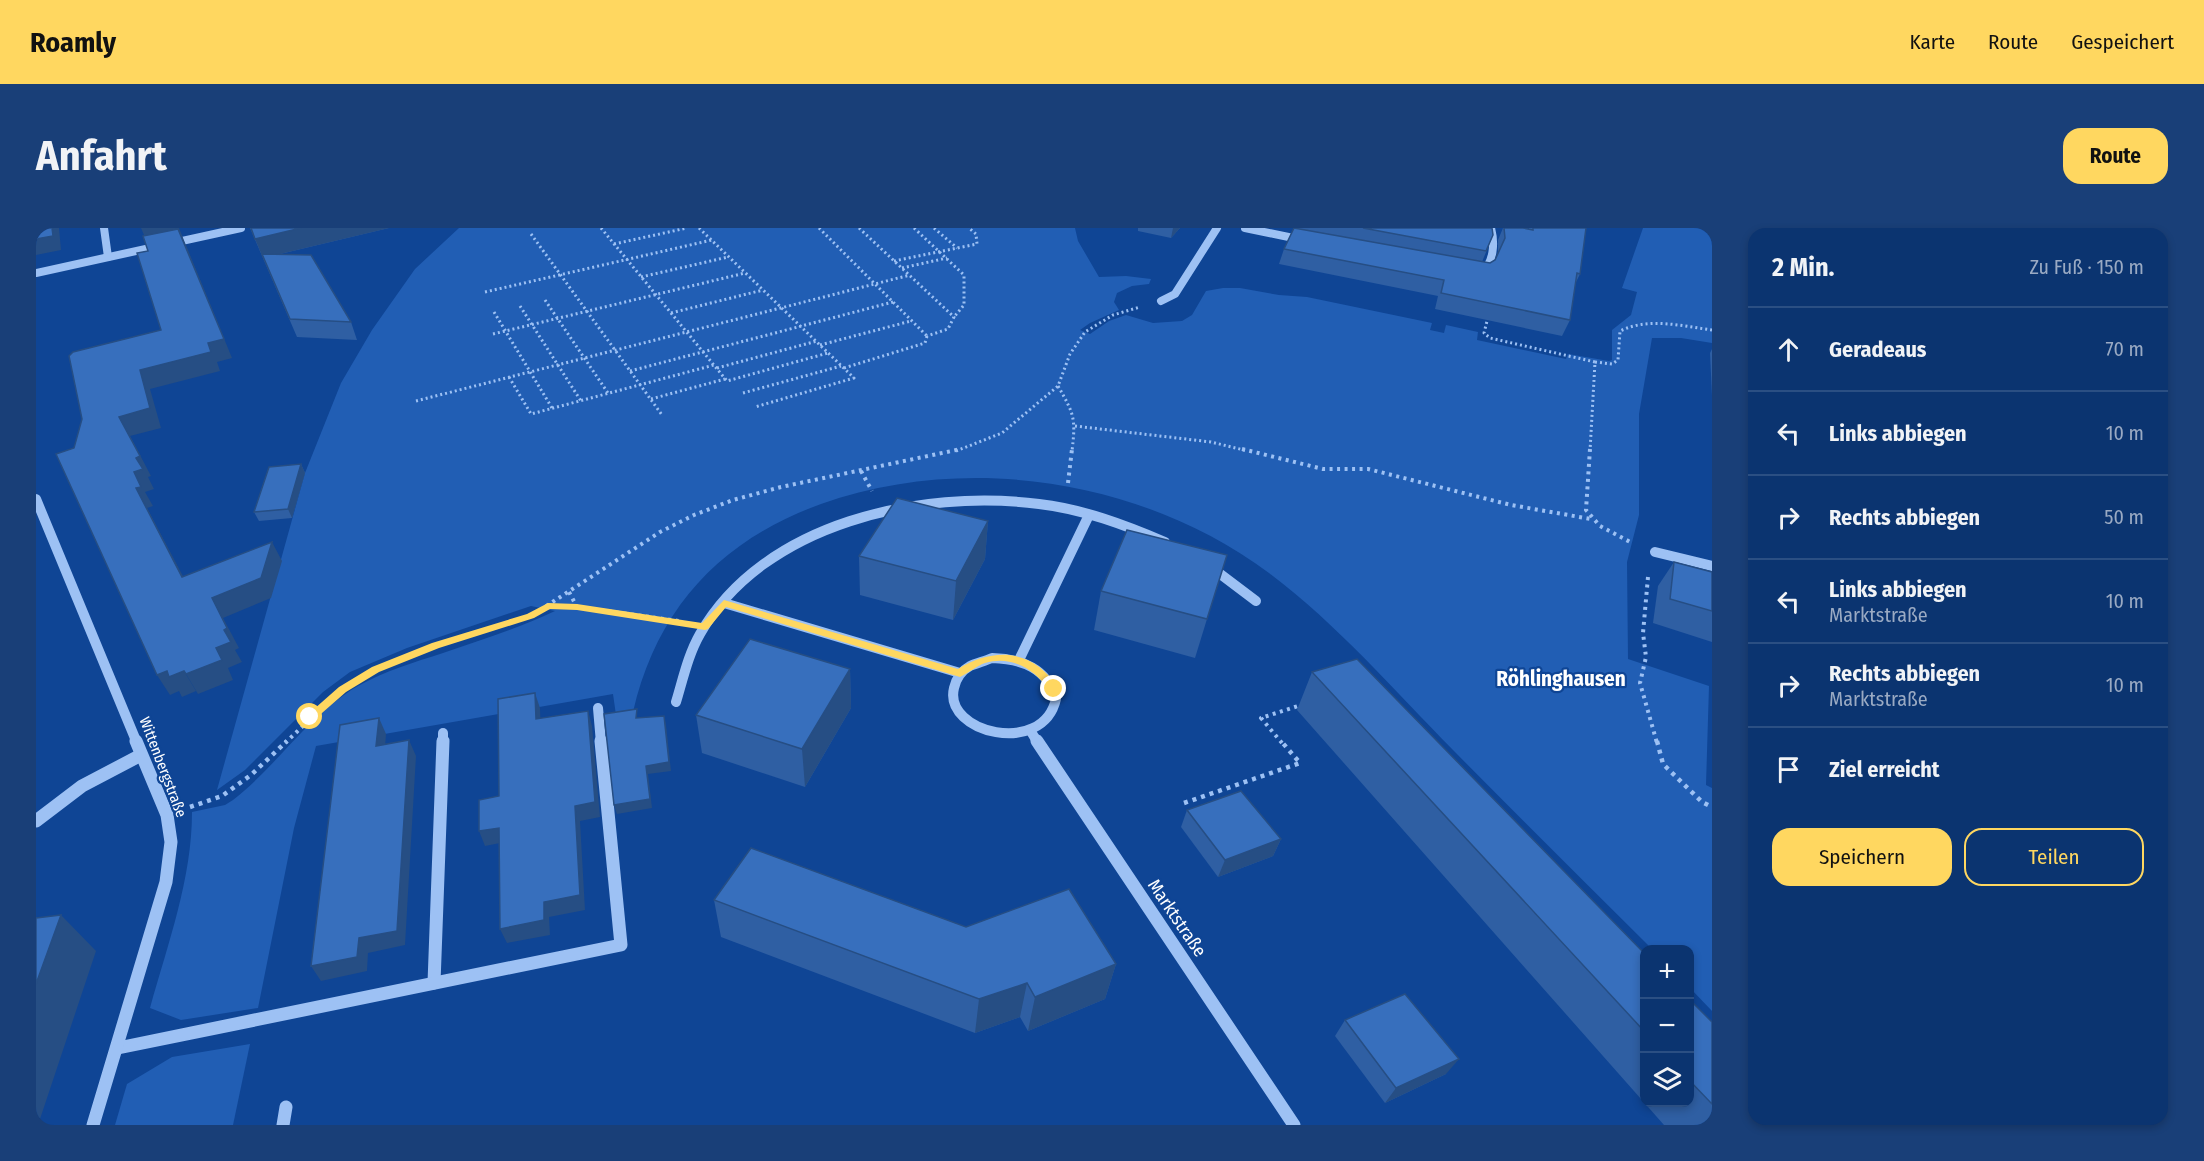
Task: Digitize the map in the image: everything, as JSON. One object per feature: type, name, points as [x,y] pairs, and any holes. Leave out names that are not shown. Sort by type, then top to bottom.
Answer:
[{"type":"street","points":[[104,228],[108,257]]},
{"type":"street","points":[[36,273],[240,228]]},
{"type":"street","points":[[1161,301],[1175,294],[1217,228]]},
{"type":"street","points":[[1245,228],[1309,241]]},
{"type":"street","points":[[1472,271],[1483,273],[1490,263],[1495,239],[1491,228]]},
{"type":"street","name":"Wittenbergstraße","points":[[36,499],[167,815],[171,842],[166,882],[93,1125]]},
{"type":"street","points":[[676,702],[692,653],[705,627],[724,603],[751,575],[777,555],[844,522],[918,504],[1012,501],[1089,515],[1140,531],[1172,545]]},
{"type":"street","points":[[1019,660],[1089,515]]},
{"type":"street","points":[[1655,552],[1712,566]]},
{"type":"street","points":[[1197,558],[1256,601]]},
{"type":"street","points":[[724,603],[960,673]]},
{"type":"street","points":[[992,658],[1019,660],[1041,672],[1054,689],[1056,699],[1049,717],[1030,730],[1010,734],[989,732],[965,719],[952,701],[951,691],[960,673],[980,661],[992,658]]},
{"type":"street","points":[[118,1048],[621,945],[598,708]]},
{"type":"street","name":"Marktstraße","points":[[1030,730],[1294,1125]]},
{"type":"street","points":[[434,983],[442,733]]},
{"type":"street","points":[[36,821],[82,786],[141,755]]},
{"type":"street","points":[[283,1125],[285,1107]]},
{"type":"path","points":[[601,229],[608,228]]},
{"type":"path","points":[[614,244],[687,228]]},
{"type":"path","points":[[699,228],[854,378],[755,406]]},
{"type":"path","points":[[819,228],[927,336]]},
{"type":"path","points":[[859,228],[954,316]]},
{"type":"path","points":[[914,228],[964,274],[964,305],[954,316],[948,329],[927,336]]},
{"type":"path","points":[[934,228],[957,249]]},
{"type":"path","points":[[894,261],[977,244],[976,234],[969,228]]},
{"type":"path","points":[[601,229],[725,379]]},
{"type":"path","points":[[531,234],[662,415]]},
{"type":"path","points":[[484,292],[712,240]]},
{"type":"path","points":[[641,277],[729,256]]},
{"type":"path","points":[[902,268],[947,258]]},
{"type":"path","points":[[493,334],[746,273]]},
{"type":"path","points":[[416,400],[910,275]]},
{"type":"path","points":[[671,313],[763,290]]},
{"type":"path","points":[[544,300],[608,393]]},
{"type":"path","points":[[167,815],[222,796],[251,775],[342,689],[375,669],[436,645],[531,616],[660,532],[694,515],[734,500],[781,488],[960,450],[1002,433],[1058,386],[1070,354],[1085,332],[1113,315],[1161,301]]},
{"type":"path","points":[[630,371],[893,302]]},
{"type":"path","points":[[520,306],[581,401]]},
{"type":"path","points":[[494,312],[552,408]]},
{"type":"path","points":[[1489,313],[1484,333],[1490,338],[1612,364],[1618,360],[1620,331],[1626,326],[1662,324],[1712,330]]},
{"type":"path","points":[[820,345],[912,321]]},
{"type":"path","points":[[743,393],[925,343],[927,336]]},
{"type":"path","points":[[509,377],[531,414],[817,341]]},
{"type":"path","points":[[651,399],[828,353]]},
{"type":"path","points":[[1595,362],[1586,510],[1592,520],[1613,535],[1655,552],[1648,577],[1643,633],[1646,657],[1640,683],[1663,764],[1702,802],[1712,807]]},
{"type":"path","points":[[1058,386],[1073,413],[1075,426],[1067,481],[1071,511]]},
{"type":"path","points":[[1075,426],[1211,442],[1323,469],[1368,469],[1511,505],[1592,520]]},
{"type":"path","points":[[569,592],[577,607]]},
{"type":"path","points":[[548,606],[577,607],[705,627]]},
{"type":"path","points":[[1184,802],[1300,763],[1261,718],[1303,704]]},
{"type":"shaded area","points":[[459,228],[1075,228],[1078,241],[1099,277],[1126,276],[1151,279],[1149,284],[1132,286],[1117,293],[1114,302],[1119,310],[1080,330],[1090,334],[1109,321],[1126,315],[1153,323],[1182,321],[1192,315],[1206,291],[1240,288],[1307,297],[1432,323],[1430,330],[1444,333],[1446,325],[1478,332],[1477,340],[1566,359],[1568,354],[1609,361],[1612,360],[1612,330],[1631,315],[1637,292],[1622,288],[1643,228],[1712,228],[1712,343],[1681,338],[1652,338],[1639,414],[1639,515],[1627,562],[1628,659],[1709,686],[1706,785],[1712,788],[1712,1011],[1694,992],[1694,945],[1648,945],[1342,636],[1269,573],[1220,541],[1167,516],[1111,497],[1054,484],[995,478],[936,480],[878,488],[821,504],[785,519],[753,537],[724,558],[698,582],[677,610],[658,641],[644,675],[633,712],[616,715],[613,694],[316,746],[294,828],[258,1008],[181,1020],[150,1008],[183,886],[188,862],[192,812],[225,805],[233,800],[324,711],[358,686],[389,671],[500,634],[555,611],[531,606],[407,648],[350,672],[323,692],[245,770],[217,790],[305,473],[341,383],[372,330],[415,269]]},
{"type":"shaded area","points":[[250,1044],[233,1125],[115,1125],[127,1084],[172,1057]]},
{"type":"building","points":[[36,228],[52,228],[53,236],[36,239]]},
{"type":"building","points":[[251,228],[301,228],[255,239]]},
{"type":"building","points":[[1294,228],[1490,263],[1495,260],[1505,238],[1504,228],[1533,230],[1533,228],[1586,228],[1580,274],[1577,273],[1570,320],[1441,293],[1444,280],[1284,249]]},
{"type":"building","points":[[1363,228],[1492,228],[1493,235],[1486,251]]},
{"type":"building","points":[[178,229],[224,339],[208,343],[211,352],[140,370],[150,408],[119,417],[140,456],[136,458],[143,469],[134,472],[141,487],[136,488],[182,577],[272,542],[261,578],[212,598],[227,628],[224,630],[231,642],[216,648],[222,660],[186,674],[184,671],[169,677],[167,671],[157,675],[56,454],[74,448],[82,419],[69,356],[73,352],[161,330],[137,253],[148,251],[143,236]]},
{"type":"building","points":[[262,254],[311,255],[351,322],[290,319]]},
{"type":"building","points":[[301,464],[288,509],[254,512],[269,467]]},
{"type":"building","points":[[897,498],[988,521],[956,581],[859,556]]},
{"type":"building","points":[[1127,530],[1227,555],[1207,619],[1101,591]]},
{"type":"building","points":[[1674,562],[1712,572],[1712,611],[1670,599]]},
{"type":"building","points":[[750,639],[850,669],[802,749],[696,715]]},
{"type":"building","points":[[1357,659],[1640,949],[1640,1027],[1312,672]]},
{"type":"building","points":[[535,693],[536,719],[588,711],[595,802],[575,806],[580,895],[544,902],[544,920],[500,929],[499,828],[479,831],[479,800],[499,796],[498,699]]},
{"type":"building","points":[[637,709],[636,718],[664,716],[669,762],[646,766],[650,799],[614,805],[604,714]]},
{"type":"building","points":[[379,718],[376,746],[409,740],[397,931],[359,938],[357,957],[311,966],[340,725]]},
{"type":"building","points":[[1241,791],[1281,839],[1225,860],[1187,810]]},
{"type":"building","points":[[751,848],[966,927],[1069,889],[1116,964],[1035,997],[1027,983],[979,999],[714,900]]},
{"type":"building","points":[[61,915],[36,984],[36,918]]},
{"type":"building","points":[[1405,994],[1459,1059],[1396,1088],[1345,1020]]},
{"type":"building","points":[[1694,1004],[1712,1022],[1712,1104],[1694,1085]]},
{"type":"district","name":"Röhlinghausen","points":[[1561,679]]},
{"type":"route","points":[[310,717],[342,689],[375,669],[436,645],[531,616],[548,606],[577,607],[705,627],[724,603],[960,673],[968,666],[992,658],[1019,660],[1041,672],[1054,689]]}]
